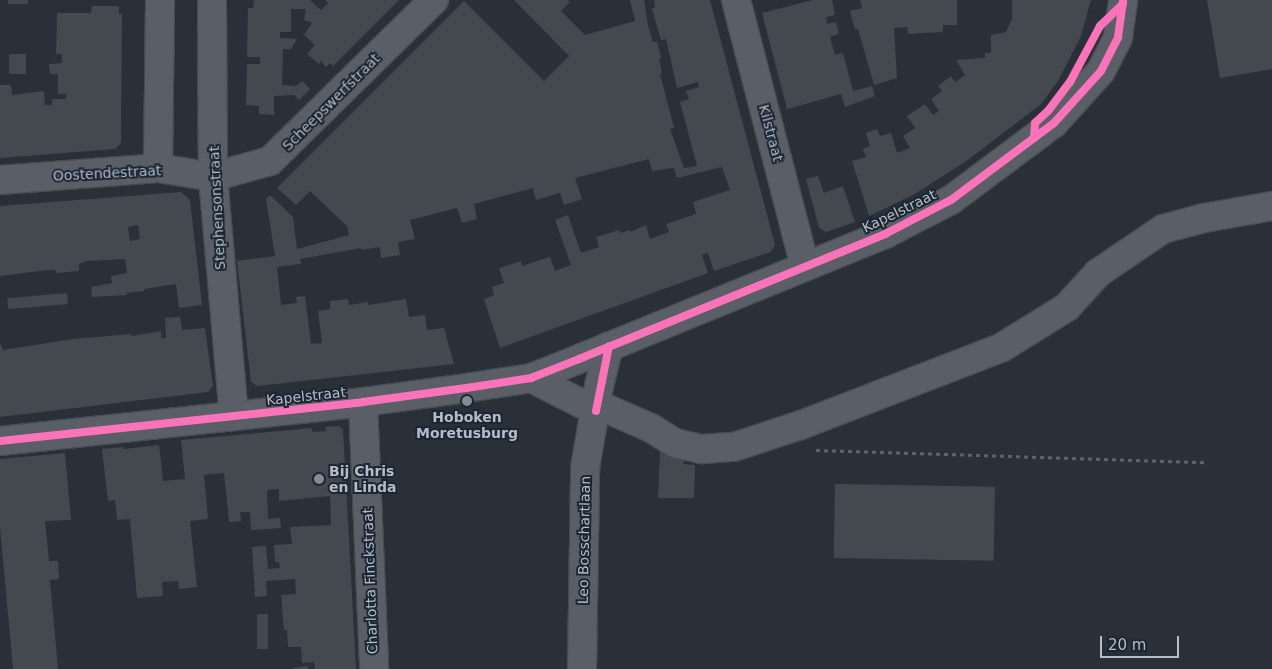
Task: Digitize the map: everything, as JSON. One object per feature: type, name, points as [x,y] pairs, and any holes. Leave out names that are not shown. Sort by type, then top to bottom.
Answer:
[{"type":"street","points":[[158,168],[160,0]]},
{"type":"street","name":"Stephensonstraat","points":[[212,0],[213,177],[234,416]]},
{"type":"street","name":"Scheepswerfstraat","points":[[213,177],[270,161],[434,0]]},
{"type":"street","name":"Kilstraat","points":[[736,0],[806,266]]},
{"type":"street","name":"Kapelstraat","points":[[0,441],[363,402],[531,378],[885,234],[951,200],[1054,123],[1102,70],[1118,37],[1123,2]]},
{"type":"street","name":"Oostendestraat","points":[[0,180],[158,168],[213,177]]},
{"type":"street","points":[[531,378],[596,407],[650,428],[675,443],[702,449],[734,447],[801,425],[1001,348],[1067,307],[1098,273],[1163,229],[1204,218],[1272,206]]},
{"type":"street","points":[[596,407],[608,346]]},
{"type":"street","name":"Charlotta Finckstraat","points":[[363,402],[374,669]]},
{"type":"street","name":"Leo Bosschartlaan","points":[[582,669],[586,468],[596,407]]},
{"type":"path","points":[[807,450],[1205,462]]},
{"type":"building","points":[[8,0],[28,0],[28,4],[8,4]]},
{"type":"building","points":[[254,0],[310,0],[321,10],[328,3],[325,0],[399,0],[333,66],[330,63],[326,67],[321,61],[319,64],[307,54],[315,45],[304,35],[312,23],[304,20],[306,9],[291,9],[291,32],[280,32],[280,38],[297,39],[291,49],[283,49],[282,85],[296,86],[302,81],[310,89],[299,100],[294,95],[274,96],[274,115],[259,114],[259,106],[246,105],[247,64],[260,64],[260,57],[247,57],[248,8],[253,8]]},
{"type":"building","points":[[514,0],[567,0],[570,2],[561,11],[585,35],[635,21],[630,0],[644,0],[648,26],[653,42],[657,41],[661,58],[659,59],[662,73],[660,74],[674,128],[670,129],[684,168],[697,166],[680,102],[689,99],[686,91],[699,87],[698,82],[677,88],[666,39],[661,40],[652,9],[655,7],[654,0],[710,0],[775,245],[771,252],[714,271],[708,253],[702,255],[708,273],[500,348],[484,299],[494,295],[492,287],[504,283],[499,268],[521,261],[522,266],[550,257],[555,271],[571,265],[555,220],[568,215],[581,253],[599,247],[596,237],[619,230],[620,233],[630,230],[630,232],[646,225],[650,239],[669,232],[666,224],[696,214],[693,202],[730,190],[722,167],[677,178],[674,168],[652,171],[649,159],[575,178],[582,199],[564,205],[560,193],[536,200],[533,188],[474,204],[477,219],[462,223],[457,208],[410,220],[415,239],[398,242],[400,255],[381,258],[380,247],[361,250],[361,248],[300,259],[301,264],[277,267],[281,305],[297,303],[296,297],[305,296],[311,344],[322,343],[318,311],[330,309],[330,301],[348,299],[349,305],[368,302],[368,305],[406,299],[409,317],[425,315],[427,330],[444,328],[454,364],[257,386],[251,382],[237,261],[275,256],[266,199],[270,195],[293,217],[297,249],[349,235],[347,226],[310,191],[296,205],[277,188],[464,1],[544,81],[569,56]]},
{"type":"building","points":[[813,0],[832,0],[835,15],[826,17],[827,24],[836,22],[839,34],[830,37],[835,55],[843,53],[853,91],[872,86],[875,96],[845,107],[841,94],[787,109],[762,13]]},
{"type":"building","points":[[860,0],[957,0],[957,25],[943,25],[943,32],[908,34],[907,27],[894,28],[897,78],[874,85],[858,29],[855,30],[850,11],[862,8]]},
{"type":"building","points":[[1012,0],[1091,0],[1081,36],[1058,81],[1040,105],[965,162],[913,195],[869,216],[852,161],[866,157],[863,149],[870,146],[866,133],[877,129],[880,136],[891,133],[897,153],[910,148],[903,136],[915,128],[907,116],[925,104],[933,115],[939,111],[931,99],[942,91],[938,86],[951,76],[955,82],[965,75],[956,60],[985,58],[985,53],[991,53],[991,35],[1006,32],[1012,19]]},
{"type":"building","points":[[1207,0],[1272,0],[1272,69],[1220,78]]},
{"type":"building","points":[[92,6],[119,6],[119,14],[122,14],[121,143],[115,149],[0,158],[0,85],[11,85],[12,95],[44,91],[45,105],[52,105],[52,99],[66,99],[66,94],[58,94],[58,74],[50,74],[49,64],[62,63],[62,54],[56,54],[57,13],[91,13]]},
{"type":"building","points":[[9,54],[26,54],[26,74],[9,74]]},
{"type":"building","points":[[818,176],[824,193],[843,186],[855,222],[826,232],[819,228],[806,179]]},
{"type":"building","points":[[181,192],[190,200],[202,305],[179,308],[176,284],[126,293],[127,295],[92,297],[91,287],[112,283],[111,276],[127,273],[125,259],[87,261],[79,264],[79,271],[56,273],[55,270],[48,270],[0,276],[0,206]],"holes":[[[138,225],[140,239],[130,241],[128,227]]]},
{"type":"building","points":[[67,293],[68,304],[8,309],[7,298]]},
{"type":"building","points":[[180,317],[182,330],[205,328],[213,386],[208,392],[0,417],[0,343],[3,350],[73,339],[131,334],[132,336],[161,331],[161,338],[166,338],[165,318]]},
{"type":"building","points":[[339,426],[343,429],[356,669],[315,669],[314,662],[302,663],[301,647],[288,647],[287,630],[284,630],[281,595],[296,594],[295,579],[266,581],[267,596],[255,597],[252,547],[266,546],[268,569],[280,568],[279,562],[275,562],[274,545],[292,544],[290,527],[331,525],[330,496],[279,501],[279,489],[267,490],[268,519],[280,518],[281,528],[251,530],[250,512],[240,512],[241,521],[229,522],[224,473],[204,475],[208,519],[190,521],[197,587],[179,589],[178,581],[162,582],[163,596],[137,598],[130,519],[117,520],[115,500],[108,501],[102,449],[123,447],[124,449],[159,445],[163,481],[185,479],[181,440],[312,428],[312,432],[326,431],[325,427]]},
{"type":"building","points":[[660,449],[684,461],[683,464],[695,465],[694,498],[658,498]]},
{"type":"building","points":[[65,453],[71,520],[45,521],[49,561],[58,561],[59,579],[50,580],[58,669],[13,669],[0,527],[0,459]]},
{"type":"building","points":[[835,484],[995,487],[994,561],[834,558]]},
{"type":"building","points":[[257,614],[268,614],[268,649],[257,649]]},
{"type":"building","points":[[308,666],[308,669],[293,669],[293,668]]},
{"type":"cycle path","points":[[0,441],[363,402],[531,378],[885,234],[951,200],[1054,123],[1101,71],[1118,37],[1123,0]]},
{"type":"cycle path","points":[[1034,138],[1035,123],[1048,111],[1070,82],[1100,26],[1123,4]]},
{"type":"cycle path","points":[[596,411],[609,346]]},
{"type":"place","name":"Hoboken Moretusburg","points":[[467,401]]},
{"type":"place","name":"Bij Chris en Linda","points":[[319,479]]}]
